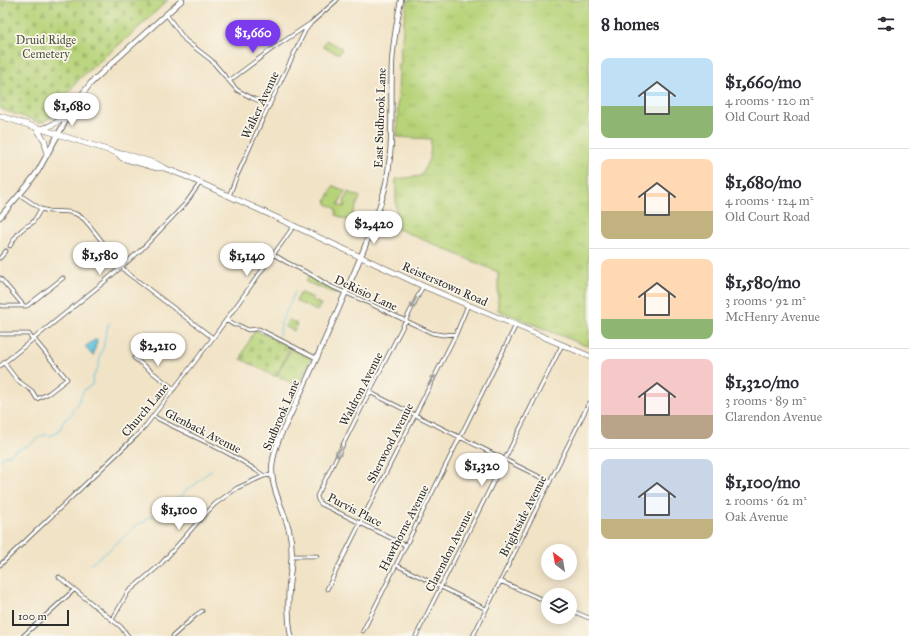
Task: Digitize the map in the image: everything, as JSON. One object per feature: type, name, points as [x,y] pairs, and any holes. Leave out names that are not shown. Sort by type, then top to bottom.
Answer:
[{"type":"main road","points":[[37,128],[46,128],[72,111]]},
{"type":"main road","name":"Reisterstown Road","points":[[0,116],[117,153],[127,154],[158,164],[423,286],[589,356]]},
{"type":"main road","points":[[37,128],[45,141],[47,155]]},
{"type":"street","points":[[0,217],[20,195],[35,175],[76,102],[96,78],[182,0]]},
{"type":"street","points":[[229,81],[272,49],[311,23],[337,0]]},
{"type":"street","name":"East Sudbrook Lane","points":[[361,257],[384,193],[388,171],[391,142],[392,62],[401,0]]},
{"type":"street","points":[[166,14],[185,40],[211,60],[237,90],[270,105]]},
{"type":"street","name":"Walker Avenue","points":[[229,196],[242,164],[305,31],[311,23]]},
{"type":"street","points":[[0,366],[122,268],[148,244],[186,203],[200,183]]},
{"type":"street","points":[[20,195],[41,209],[69,212],[84,219],[122,268],[213,338]]},
{"type":"street","points":[[10,246],[24,227],[31,225],[41,209]]},
{"type":"street","name":"Church Lane","points":[[0,565],[137,435],[213,338],[294,226]]},
{"type":"street","points":[[0,258],[6,251]]},
{"type":"street","name":"DeRisio Lane","points":[[274,254],[328,285],[406,321],[438,334],[456,334]]},
{"type":"street","name":"Sudbrook Lane","points":[[291,636],[288,600],[292,556],[290,531],[275,490],[272,475],[273,457],[278,442],[361,257]]},
{"type":"street","points":[[0,278],[24,306]]},
{"type":"street","points":[[0,305],[27,306],[63,278]]},
{"type":"street","name":"Waldron Avenue","points":[[318,500],[318,494],[423,286]]},
{"type":"street","name":"Sherwood Avenue","points":[[327,589],[456,334],[468,305]]},
{"type":"street","points":[[226,320],[234,325],[238,325],[248,330],[256,328],[259,329],[316,358]]},
{"type":"street","name":"Hawthorne Avenue","points":[[363,631],[516,325]]},
{"type":"street","points":[[0,334],[29,334],[67,379],[50,393],[37,399],[32,391],[17,380],[4,363]]},
{"type":"street","name":"Clarendon Avenue","points":[[416,636],[562,345]]},
{"type":"street","points":[[134,358],[174,389]]},
{"type":"street","points":[[369,392],[550,482]]},
{"type":"street","name":"Brightside Avenue","points":[[473,636],[589,403]]},
{"type":"street","name":"Glenback Avenue","points":[[153,416],[224,451],[246,463],[264,476]]},
{"type":"street","points":[[112,620],[128,592],[160,565],[211,507],[237,488],[264,476],[272,475]]},
{"type":"street","name":"Purvis Place","points":[[318,500],[321,504],[405,545]]},
{"type":"street","points":[[292,556],[317,556]]},
{"type":"street","points":[[396,565],[486,609]]},
{"type":"street","points":[[59,577],[121,627],[128,636]]},
{"type":"street","points":[[500,581],[541,599]]},
{"type":"street","points":[[23,636],[74,590]]},
{"type":"street","points":[[174,636],[202,611]]},
{"type":"street","points":[[577,613],[589,618]]},
{"type":"green space","name":"Druid Ridge Cemetery","points":[[0,0],[168,0],[134,32],[79,79],[53,115],[44,122],[39,122],[0,108]]},
{"type":"green space","points":[[408,0],[589,0],[589,347],[498,310],[498,272],[396,228],[396,179],[421,176],[430,157],[431,139],[397,137],[399,64],[401,63],[400,57],[404,19]]},
{"type":"green space","points":[[326,40],[342,48],[339,54],[323,47]]},
{"type":"green space","points":[[333,186],[345,191],[338,205],[344,207],[344,202],[348,192],[360,197],[350,221],[336,215],[335,208],[328,205],[326,201]]},
{"type":"green space","points":[[309,276],[318,283],[339,293],[338,295],[306,282]]},
{"type":"green space","points":[[301,292],[313,298],[312,300],[321,304],[317,311],[296,301]]},
{"type":"green space","points":[[288,319],[297,324],[294,331],[285,327]]},
{"type":"green space","points":[[255,330],[290,347],[276,377],[241,359]]},
{"type":"green space","points":[[291,349],[311,358],[298,386],[277,376]]},
{"type":"water","points":[[96,339],[97,341],[93,356],[86,346]]},
{"type":"waterway","points":[[278,337],[281,329],[281,323],[295,292]]},
{"type":"waterway","points":[[0,460],[5,456],[10,455],[14,451],[29,445],[41,436],[51,436],[59,431],[64,420],[72,414],[73,409],[77,405],[84,390],[92,385],[93,377],[99,365],[100,355],[104,346],[109,323]]},
{"type":"waterway","points":[[91,564],[138,524],[145,522],[147,518],[152,517],[154,512],[165,507],[175,498],[181,497],[187,489],[195,485],[202,477],[212,470]]}]
